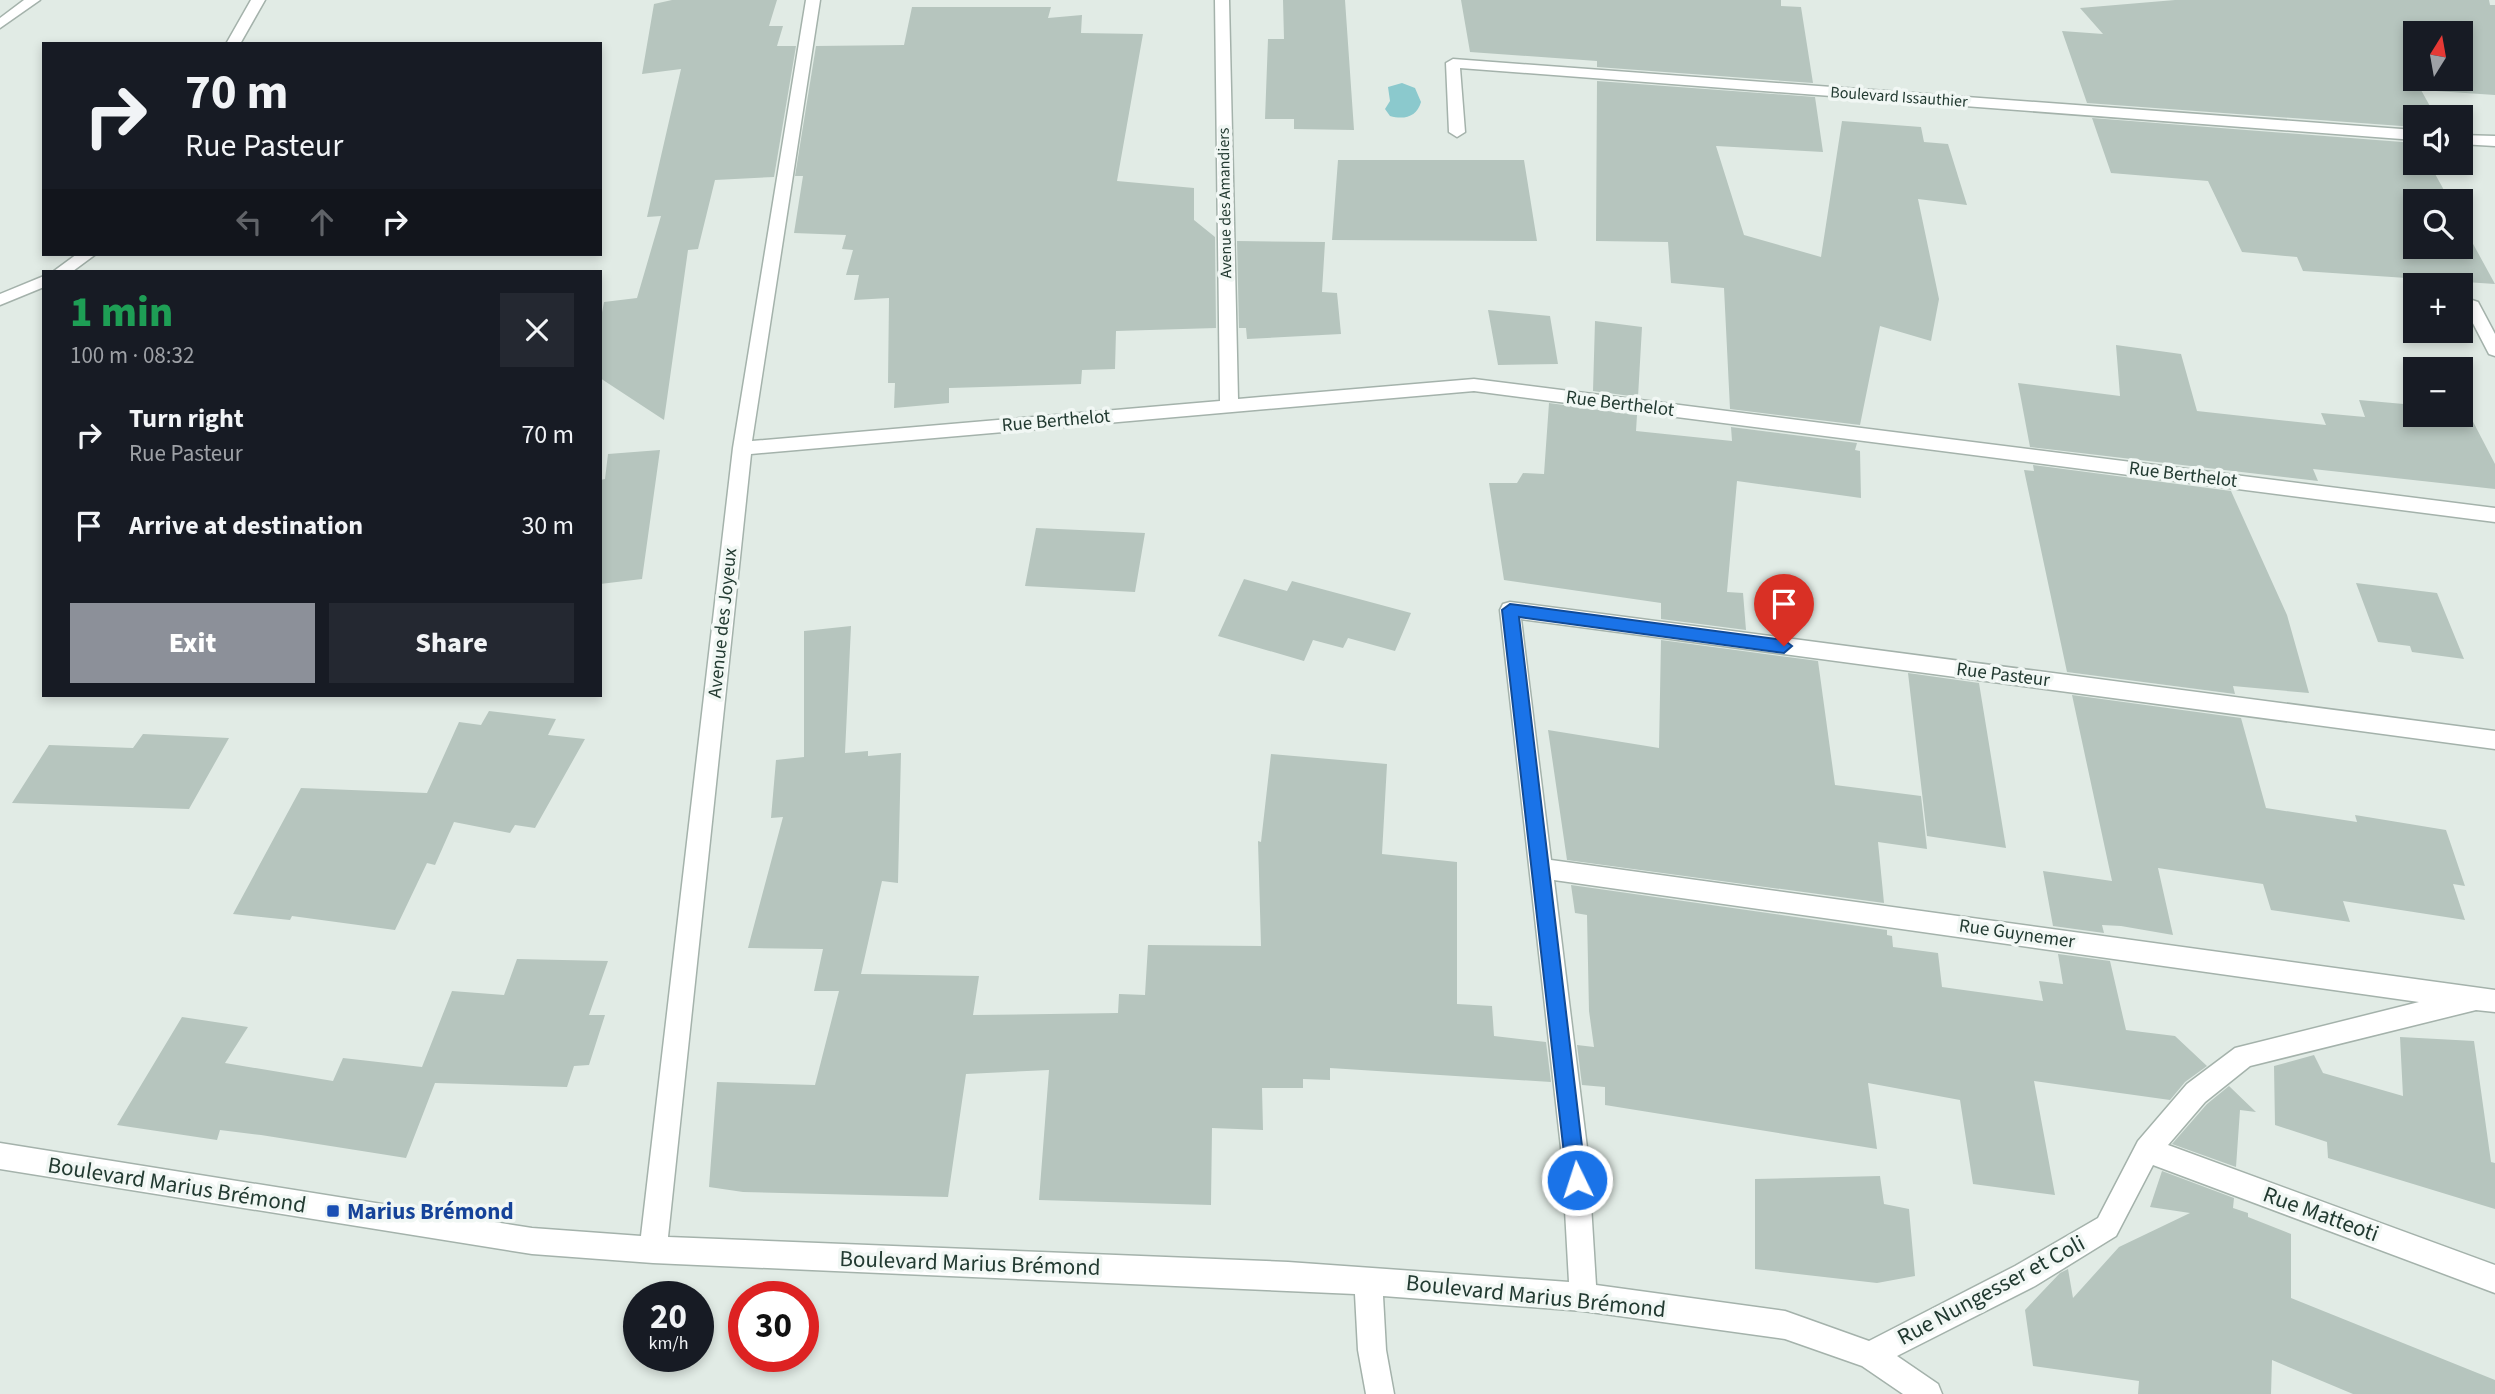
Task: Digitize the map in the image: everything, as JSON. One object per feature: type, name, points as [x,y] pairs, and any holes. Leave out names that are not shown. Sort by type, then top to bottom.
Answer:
[{"type":"street","points":[[0,24],[33,0]]},
{"type":"street","points":[[234,42],[258,0]]},
{"type":"street","name":"Avenue des Joyeux","points":[[653,1250],[742,448],[813,0]]},
{"type":"street","name":"Avenue des Amandiers","points":[[1222,0],[1229,406]]},
{"type":"street","name":"Boulevard Issauthier","points":[[1457,132],[1453,63],[2403,134]]},
{"type":"street","points":[[2473,140],[2495,141]]},
{"type":"street","points":[[64,270],[85,256]]},
{"type":"street","points":[[0,300],[42,282]]},
{"type":"street","points":[[2473,308],[2495,350]]},
{"type":"street","name":"Rue Berthelot","points":[[742,448],[1474,385],[2495,515]]},
{"type":"street","name":"Rue Pasteur","points":[[1539,868],[1510,610],[2495,740]]},
{"type":"street","points":[[1539,868],[1575,1156],[1583,1297]]},
{"type":"street","name":"Rue Guynemer","points":[[1539,868],[2488,999]]},
{"type":"street","name":"Rue Nungesser et Coli","points":[[1870,1355],[2025,1276],[2107,1227],[2147,1150],[2196,1093],[2244,1056],[2488,999]]},
{"type":"street","name":"Rue Matteoti","points":[[2147,1150],[2495,1279]]},
{"type":"street","name":"Boulevard Marius Brémond","points":[[0,1156],[532,1241],[653,1250],[1368,1281],[1583,1297],[1785,1325],[1870,1355],[1928,1394]]},
{"type":"street","points":[[1368,1281],[1372,1350],[1380,1394]]},
{"type":"water","points":[[1402,83],[1415,88],[1421,102],[1409,116],[1390,116],[1385,109],[1390,101],[1388,87]]},
{"type":"building","points":[[672,0],[777,0],[769,26],[783,26],[777,46],[796,46],[774,177],[715,180],[698,249],[688,250],[664,420],[602,379],[604,302],[637,298],[661,216],[647,217],[681,69],[642,74],[654,4]]},
{"type":"building","points":[[1283,0],[1345,0],[1354,130],[1294,129],[1294,119],[1265,119],[1268,39],[1284,39]]},
{"type":"building","points":[[1461,0],[1781,0],[1781,6],[1801,7],[1813,83],[1597,67],[1597,61],[1470,52]]},
{"type":"building","points":[[2175,0],[2489,0],[2490,5],[2495,5],[2495,95],[2436,91],[2473,91],[2473,21],[2403,21],[2403,91],[2422,91],[2429,105],[2403,105],[2403,126],[2087,103],[2062,31],[2103,34],[2080,8]]},
{"type":"building","points":[[912,7],[1051,7],[1048,18],[1082,15],[1081,33],[1143,34],[1117,181],[1194,188],[1194,220],[1215,237],[1216,328],[1116,331],[1115,369],[1082,370],[1081,384],[949,388],[949,403],[894,408],[895,383],[888,383],[889,298],[854,300],[859,275],[846,275],[853,250],[842,249],[846,235],[794,233],[803,176],[795,176],[816,46],[904,45]]},
{"type":"building","points":[[1597,81],[1815,97],[1823,152],[1716,146],[1744,235],[1821,257],[1842,121],[1921,127],[1924,142],[1948,144],[1967,205],[1918,199],[1939,299],[1931,341],[1880,326],[1860,425],[1730,409],[1724,288],[1671,283],[1668,242],[1596,241]]},
{"type":"building","points":[[2092,118],[2403,142],[2403,175],[2436,175],[2443,189],[2403,189],[2403,259],[2473,259],[2473,244],[2495,284],[2473,283],[2473,273],[2403,273],[2403,278],[2303,271],[2297,257],[2242,252],[2208,181],[2111,173]]},
{"type":"building","points":[[1338,160],[1524,160],[1537,241],[1332,240]]},
{"type":"building","points":[[1237,241],[1325,242],[1322,292],[1337,293],[1341,334],[1247,339],[1246,328],[1239,328]]},
{"type":"building","points":[[1488,310],[1550,316],[1558,364],[1498,365]]},
{"type":"building","points":[[1595,321],[1642,327],[1638,397],[1593,391]]},
{"type":"building","points":[[2116,345],[2181,354],[2197,411],[2326,425],[2321,413],[2365,417],[2359,400],[2403,404],[2403,427],[2473,427],[2473,422],[2495,464],[2495,489],[2313,469],[2318,481],[2030,447],[2018,383],[2120,396]]},
{"type":"building","points":[[1549,403],[1637,415],[1636,431],[1732,441],[1731,427],[1857,443],[1855,450],[1860,451],[1861,498],[1737,481],[1727,592],[1743,593],[1746,630],[1661,619],[1661,603],[1504,580],[1489,483],[1517,483],[1523,473],[1544,474]]},
{"type":"building","points":[[660,450],[642,579],[602,584],[602,480],[605,479],[608,454]]},
{"type":"building","points":[[2033,465],[2231,491],[2287,615],[2309,693],[2233,686],[2235,694],[2067,672],[2024,470],[2034,471]]},
{"type":"building","points":[[1036,528],[1145,533],[1135,592],[1025,586]]},
{"type":"building","points":[[1244,579],[1287,591],[1292,581],[1411,613],[1395,651],[1348,638],[1343,648],[1313,640],[1304,661],[1218,636]]},
{"type":"building","points":[[2356,583],[2437,593],[2464,659],[2412,652],[2410,646],[2378,642]]},
{"type":"building","points":[[851,626],[845,753],[868,751],[868,756],[901,753],[898,883],[882,881],[861,974],[979,976],[973,1015],[1118,1013],[1119,994],[1145,995],[1148,945],[1261,946],[1258,841],[1261,842],[1271,754],[1387,764],[1382,854],[1457,862],[1457,1004],[1492,1006],[1494,1036],[1546,1042],[1551,1082],[1330,1068],[1330,1080],[1303,1079],[1303,1088],[1262,1088],[1263,1130],[1212,1128],[1211,1205],[1039,1200],[1049,1070],[966,1074],[948,1197],[743,1192],[709,1187],[717,1082],[815,1085],[839,991],[814,991],[823,949],[748,948],[783,817],[771,818],[776,760],[804,757],[804,631]]},
{"type":"building","points":[[1661,640],[1818,661],[1835,785],[1921,796],[1927,849],[1878,842],[1884,903],[1567,860],[1548,730],[1659,748]]},
{"type":"building","points":[[1908,673],[1979,683],[2006,848],[1927,836]]},
{"type":"building","points":[[2072,695],[2241,718],[2266,808],[2357,822],[2355,815],[2446,830],[2465,886],[2453,884],[2465,920],[2343,901],[2350,922],[2271,910],[2263,884],[2158,868],[2173,935],[2121,926],[2102,925],[2104,933],[2053,926],[2043,871],[2112,881]]},
{"type":"building","points":[[489,711],[556,719],[548,735],[585,739],[535,828],[515,825],[510,833],[454,822],[435,865],[427,863],[395,930],[292,916],[290,920],[233,914],[301,788],[427,793],[459,722],[481,725]]},
{"type":"building","points":[[143,734],[229,738],[189,809],[12,803],[49,745],[133,748]]},
{"type":"building","points":[[1571,885],[1887,930],[1887,935],[1892,936],[1893,947],[1938,953],[1942,987],[2043,1001],[2039,981],[2063,984],[2058,954],[2110,961],[2126,1030],[2175,1036],[2207,1066],[2185,1082],[2170,1100],[2034,1081],[2055,1195],[1973,1184],[1960,1100],[1868,1083],[1877,1149],[1605,1105],[1605,1087],[1582,1085],[1577,1045],[1594,1047],[1589,1011],[1587,915],[1575,913]]},
{"type":"building","points":[[517,959],[608,961],[589,1015],[605,1015],[589,1065],[574,1066],[567,1087],[435,1083],[406,1158],[220,1130],[217,1140],[117,1125],[182,1017],[248,1027],[225,1063],[333,1081],[343,1058],[422,1067],[452,991],[504,995]]},
{"type":"building","points":[[2400,1037],[2474,1041],[2491,1162],[2495,1163],[2495,1209],[2328,1158],[2327,1142],[2275,1125],[2274,1066],[2314,1055],[2323,1073],[2403,1096]]},
{"type":"building","points":[[2229,1086],[2256,1112],[2240,1110],[2236,1167],[2172,1144],[2207,1104]]},
{"type":"building","points":[[2162,1171],[2234,1198],[2233,1208],[2291,1234],[2291,1298],[2495,1380],[2495,1394],[2353,1394],[2272,1360],[2271,1394],[2138,1394],[2139,1381],[2033,1366],[2025,1310],[2060,1273],[2068,1269],[2073,1298],[2119,1247],[2190,1213],[2150,1207]]},
{"type":"building","points":[[1880,1176],[1884,1204],[1909,1209],[1915,1276],[1877,1283],[1755,1269],[1755,1179]]},
{"type":"place","name":"Marius Brémond","points":[[333,1211]]},
{"type":"route","points":[[1577,1180],[1510,610],[1784,646]]}]
